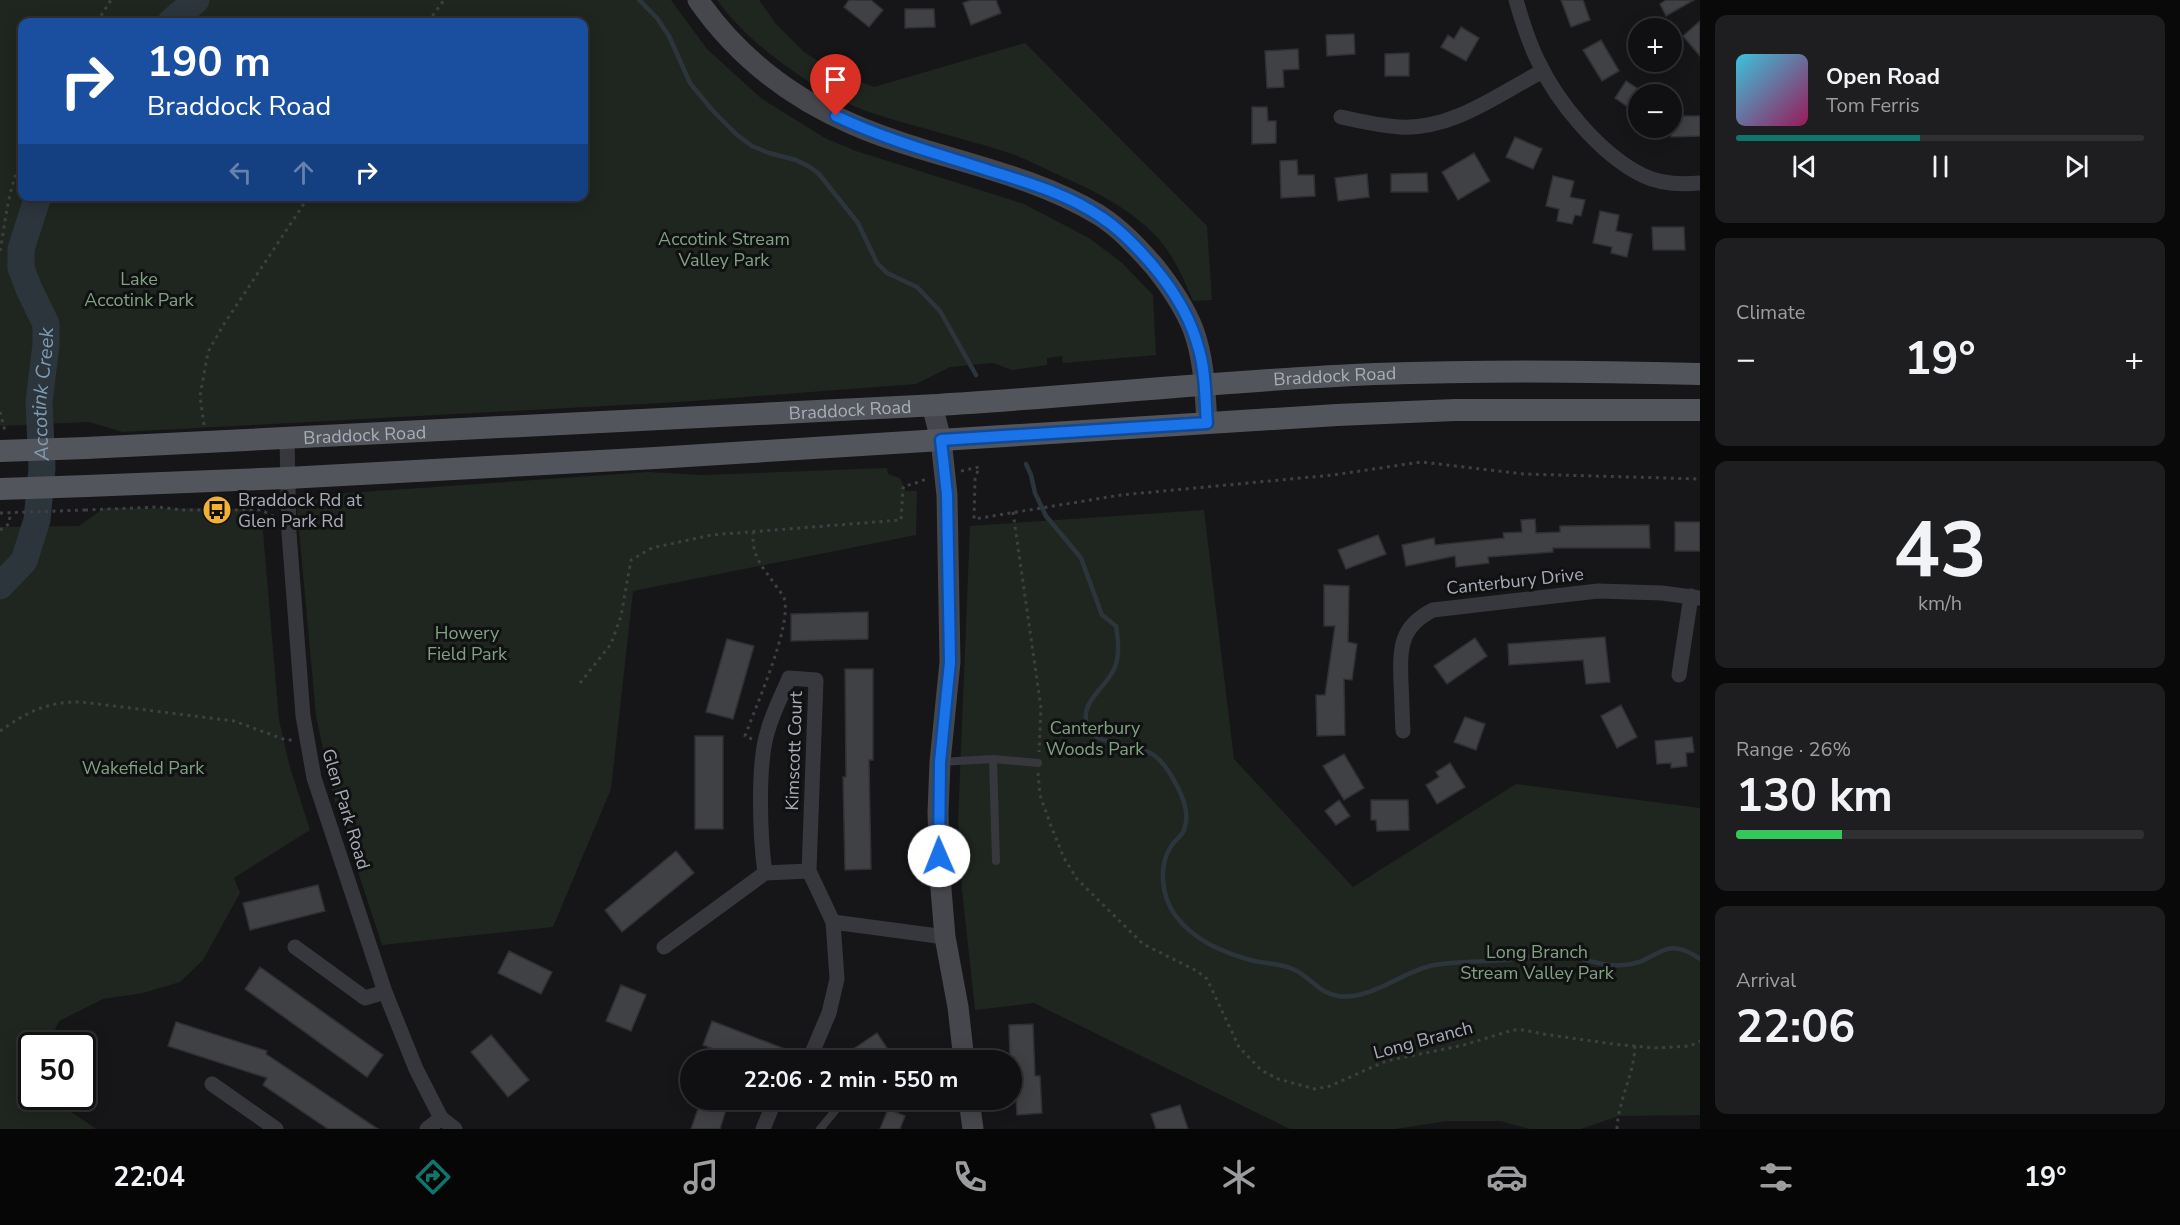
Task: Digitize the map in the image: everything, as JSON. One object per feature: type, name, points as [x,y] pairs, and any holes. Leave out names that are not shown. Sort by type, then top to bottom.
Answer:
[{"type":"main road","name":"Braddock Road","points":[[3,441],[86,448],[459,432],[932,405],[1376,374],[1585,372],[1700,374]]},
{"type":"main road","name":"Braddock Road","points":[[0,489],[287,478],[1455,410],[1700,410]]},
{"type":"street","points":[[698,0],[731,41],[757,66],[790,91],[820,108],[886,137],[1040,186],[1075,201],[1122,233],[1159,273],[1183,307],[1200,353],[1207,423]]},
{"type":"street","points":[[1516,0],[1527,34],[1543,71],[1559,96],[1584,127],[1606,149],[1632,169],[1660,181],[1678,184],[1700,183]]},
{"type":"street","points":[[1341,117],[1400,127],[1444,122],[1462,115],[1543,71]]},
{"type":"street","points":[[932,405],[941,440],[947,495],[950,662],[940,762],[938,813],[940,877],[945,937],[958,1007],[963,1050]]},
{"type":"street","name":"Glen Park Road","points":[[287,439],[297,735],[314,778],[385,992],[423,1086],[441,1119],[455,1129]]},
{"type":"street","name":"Canterbury Drive","points":[[1403,731],[1400,652],[1411,626],[1421,616],[1433,610],[1587,592],[1662,593],[1696,597]]},
{"type":"street","points":[[1679,675],[1696,597]]},
{"type":"street","name":"Kimscott Court","points":[[765,873],[762,853],[762,763],[767,731],[789,678],[816,680],[809,871]]},
{"type":"street","points":[[664,947],[765,873],[809,871],[833,922],[837,979],[829,1013],[813,1050]]},
{"type":"street","points":[[833,922],[945,937]]},
{"type":"street","points":[[295,948],[365,998],[385,992]]},
{"type":"street","points":[[212,1084],[276,1129]]},
{"type":"street","points":[[763,1129],[771,1110]]},
{"type":"street","points":[[970,1110],[973,1129]]},
{"type":"street","points":[[428,1129],[441,1119]]},
{"type":"lane","points":[[940,762],[993,759],[1038,764]]},
{"type":"lane","points":[[993,759],[996,861]]},
{"type":"lane","points":[[820,1129],[836,1110]]},
{"type":"path","points":[[100,18],[111,0]]},
{"type":"path","points":[[431,18],[444,0]]},
{"type":"path","points":[[0,250],[10,193],[18,168]]},
{"type":"path","points":[[205,442],[200,396],[208,352],[306,201]]},
{"type":"path","points":[[0,412],[3,441]]},
{"type":"path","points":[[974,519],[1058,504],[1192,488],[1333,475],[1421,462],[1524,474],[1700,479]]},
{"type":"path","points":[[580,683],[611,644],[621,616],[631,560],[652,548],[711,535],[901,520],[903,488],[916,482]]},
{"type":"path","points":[[0,513],[158,507],[182,510],[261,510],[273,516],[277,524]]},
{"type":"path","name":"Long Branch","points":[[1013,512],[1041,708],[1038,780],[1045,810],[1064,858],[1077,879],[1143,944],[1197,970],[1207,979],[1239,1047],[1261,1070],[1278,1079],[1315,1089],[1330,1086],[1386,1061],[1454,1048],[1513,1030],[1655,1048],[1690,1046],[1700,1041]]},
{"type":"path","points":[[0,530],[9,524],[10,516]]},
{"type":"path","points":[[753,532],[753,546],[759,565],[784,597],[785,609],[776,651],[745,736],[765,744]]},
{"type":"path","points":[[0,730],[39,708],[57,702],[82,702],[234,721],[286,740],[297,735]]},
{"type":"path","points":[[1617,1129],[1618,1110],[1627,1089],[1635,1046]]},
{"type":"green space","name":"Accotink Stream Valley Park","points":[[0,0],[671,0],[707,49],[762,99],[825,138],[856,151],[1024,204],[1089,238],[1121,262],[1153,295],[1156,355],[1063,363],[1062,356],[1047,358],[1047,365],[1012,370],[993,363],[950,367],[916,384],[679,402],[123,432],[89,422],[0,426]]},
{"type":"green space","points":[[717,0],[759,0],[776,24],[804,52],[837,73],[874,87],[1025,43],[1207,226],[1212,300],[1193,301],[1177,266],[1161,242],[1135,217],[1112,201],[1016,155],[869,112],[849,104],[807,80],[765,50],[730,17]]},
{"type":"green space","name":"Howery Field Park","points":[[887,468],[888,474],[900,478],[906,491],[917,491],[916,535],[633,591],[611,789],[553,927],[382,945],[333,795],[316,716],[297,508],[304,496],[648,472],[702,475]]},
{"type":"green space","name":"Wakefield Park","points":[[104,508],[252,509],[262,520],[279,720],[289,764],[310,830],[234,878],[240,893],[203,960],[180,982],[143,993],[103,999],[59,1021],[54,1032],[18,1032],[18,1110],[67,1110],[96,1129],[0,1129],[0,527],[79,526]]},
{"type":"green space","points":[[1204,510],[1234,759],[1353,887],[1516,784],[1700,808],[1700,1115],[1619,1116],[1581,1129],[1530,1129],[1500,1121],[1447,1121],[1395,1129],[1290,1129],[1034,1003],[975,1010],[962,890],[958,823],[970,526]]},
{"type":"building","points":[[849,0],[871,0],[883,10],[869,27],[844,7]]},
{"type":"building","points":[[971,0],[996,0],[1001,13],[971,25],[963,3]]},
{"type":"building","points":[[1561,0],[1583,0],[1590,20],[1571,27]]},
{"type":"building","points":[[1666,0],[1694,0],[1666,16],[1660,4]]},
{"type":"building","points":[[905,9],[934,9],[935,27],[905,28]]},
{"type":"building","points":[[1700,21],[1700,56],[1683,36]]},
{"type":"building","points":[[1461,27],[1479,38],[1466,61],[1441,47],[1448,35],[1454,39]]},
{"type":"building","points":[[1354,34],[1355,54],[1327,56],[1326,35]]},
{"type":"building","points":[[1601,40],[1619,71],[1602,81],[1583,50]]},
{"type":"building","points":[[1298,49],[1299,69],[1283,70],[1284,87],[1267,88],[1265,51]]},
{"type":"building","points":[[1409,53],[1409,76],[1385,76],[1385,54]]},
{"type":"building","points":[[1626,81],[1630,84],[1628,84],[1628,107],[1615,98]]},
{"type":"building","points":[[1252,107],[1267,107],[1268,121],[1276,121],[1276,143],[1252,144]]},
{"type":"building","points":[[1682,116],[1700,116],[1700,136],[1682,137]]},
{"type":"building","points":[[1515,137],[1542,149],[1533,169],[1506,157]]},
{"type":"building","points":[[1474,153],[1490,181],[1458,200],[1442,172]]},
{"type":"building","points":[[1297,160],[1298,175],[1314,175],[1315,196],[1281,198],[1280,161]]},
{"type":"building","points":[[1427,173],[1428,192],[1391,192],[1391,174]]},
{"type":"building","points":[[1367,174],[1369,197],[1338,201],[1335,178]]},
{"type":"building","points":[[1553,176],[1574,181],[1570,197],[1585,200],[1581,216],[1575,215],[1572,224],[1557,221],[1559,209],[1546,206]]},
{"type":"building","points":[[1600,211],[1619,215],[1616,231],[1632,234],[1627,257],[1611,253],[1612,247],[1593,243]]},
{"type":"building","points":[[1652,227],[1684,227],[1685,250],[1653,250]]},
{"type":"building","points":[[1535,519],[1536,533],[1560,532],[1560,526],[1649,525],[1650,548],[1553,548],[1553,552],[1488,557],[1489,563],[1456,567],[1455,556],[1406,566],[1402,545],[1434,538],[1435,545],[1504,538],[1503,533],[1522,532],[1521,520]]},
{"type":"building","points":[[1675,522],[1700,522],[1700,551],[1675,551]]},
{"type":"building","points":[[1378,535],[1386,554],[1346,569],[1338,550]]},
{"type":"building","points":[[1324,585],[1349,586],[1348,642],[1357,644],[1352,680],[1344,679],[1345,735],[1317,736],[1316,695],[1325,695],[1335,626],[1324,626]]},
{"type":"building","points":[[868,612],[868,639],[791,641],[791,614]]},
{"type":"building","points":[[1605,637],[1610,682],[1586,684],[1583,660],[1509,665],[1508,644]]},
{"type":"building","points":[[1475,638],[1487,656],[1447,684],[1434,666]]},
{"type":"building","points":[[727,639],[754,646],[733,719],[706,712]]},
{"type":"building","points":[[845,669],[873,669],[873,760],[869,760],[871,869],[845,870],[843,777],[846,777]]},
{"type":"building","points":[[1621,705],[1637,737],[1617,748],[1601,716]]},
{"type":"building","points":[[1465,717],[1485,724],[1476,750],[1454,742]]},
{"type":"building","points":[[695,736],[723,736],[723,829],[695,829]]},
{"type":"building","points":[[1692,737],[1694,752],[1686,753],[1687,766],[1671,768],[1671,763],[1657,764],[1655,741]]},
{"type":"building","points":[[1344,754],[1364,788],[1344,800],[1323,766]]},
{"type":"building","points":[[1450,763],[1465,787],[1437,804],[1426,785],[1439,777],[1436,772]]},
{"type":"building","points":[[1339,800],[1350,816],[1336,825],[1325,811]]},
{"type":"building","points":[[1371,800],[1408,800],[1409,830],[1377,831],[1376,820],[1371,820]]},
{"type":"building","points":[[676,851],[694,873],[622,932],[605,910]]},
{"type":"building","points":[[318,885],[325,911],[250,930],[243,903]]},
{"type":"building","points":[[509,951],[552,972],[541,994],[498,973]]},
{"type":"building","points":[[260,967],[383,1055],[367,1077],[245,989]]},
{"type":"building","points":[[621,985],[646,995],[631,1031],[606,1021]]},
{"type":"building","points":[[712,1021],[785,1049],[716,1050],[703,1045]]},
{"type":"building","points":[[176,1022],[267,1051],[266,1054],[378,1129],[328,1129],[263,1085],[267,1078],[168,1046]]},
{"type":"building","points":[[1033,1024],[1035,1076],[1040,1076],[1042,1113],[1017,1115],[1017,1110],[1022,1110],[1022,1050],[1010,1050],[1009,1025]]},
{"type":"building","points":[[877,1033],[888,1050],[852,1050]]},
{"type":"building","points":[[491,1035],[529,1080],[508,1097],[471,1052]]},
{"type":"building","points":[[1180,1105],[1188,1129],[1156,1129],[1151,1114]]},
{"type":"building","points":[[698,1110],[726,1110],[720,1129],[691,1129]]},
{"type":"building","points":[[888,1110],[905,1116],[900,1129],[880,1129]]},
{"type":"waterway","name":"Accotink Creek","points":[[176,18],[196,0]]},
{"type":"waterway","name":"Long Branch","points":[[639,0],[657,18],[669,36],[690,83],[713,111],[737,135],[752,146],[796,160],[819,174],[858,223],[877,263],[887,273],[917,287],[940,311],[976,375]]},
{"type":"waterway","name":"Accotink Creek","points":[[0,586],[24,561],[37,520],[42,468],[39,402],[46,345],[46,324],[21,268],[21,249],[36,201]]},
{"type":"waterway","name":"Long Branch","points":[[1026,464],[1035,493],[1046,516],[1081,558],[1102,615],[1116,626],[1117,662],[1111,675],[1086,710],[1088,728],[1099,738],[1155,756],[1165,766],[1180,791],[1184,802],[1186,824],[1168,853],[1163,871],[1164,889],[1175,915],[1200,939],[1243,958],[1290,968],[1301,973],[1320,989],[1338,996],[1362,994],[1422,968],[1451,963],[1559,954],[1599,963],[1623,965],[1677,948],[1700,959]]},
{"type":"place","name":"Braddock Rd at Glen Park Rd","points":[[217,510]]},
{"type":"route","points":[[836,116],[886,137],[1040,186],[1075,201],[1100,216],[1141,251],[1165,280],[1183,307],[1200,353],[1204,379],[1207,423],[941,440],[947,495],[950,662],[940,762],[939,856]]},
{"type":"park label","name":"Lake Accotink Park","points":[[139,289]]},
{"type":"park label","name":"Canterbury Woods Park","points":[[1095,738]]},
{"type":"park label","name":"Long Branch Stream Valley Park","points":[[1537,962]]}]
